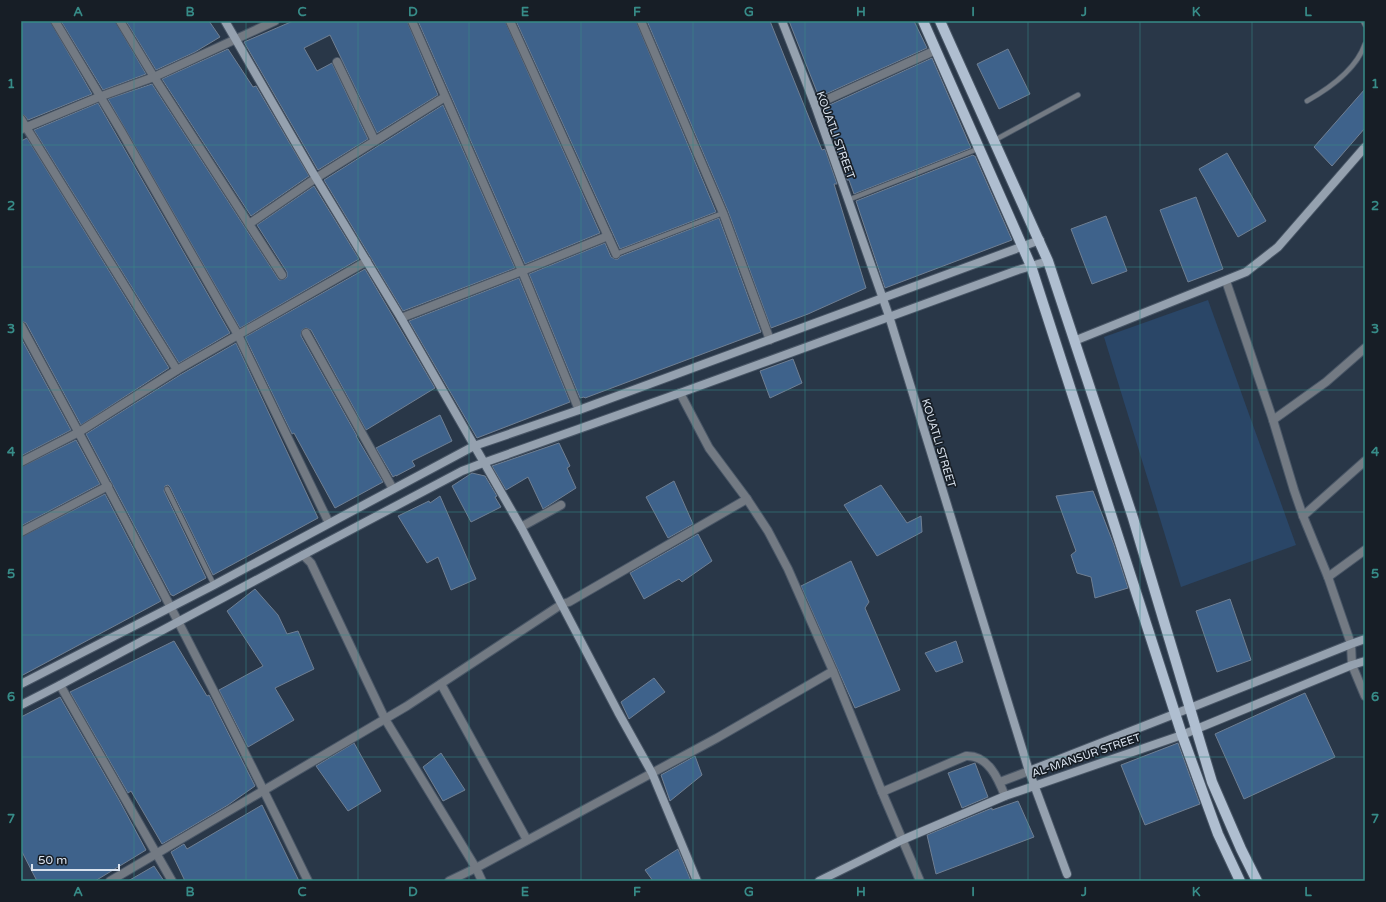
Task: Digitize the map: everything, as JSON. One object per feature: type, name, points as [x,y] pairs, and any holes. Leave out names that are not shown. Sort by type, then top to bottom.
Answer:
[{"type":"main road","points":[[225,21],[316,178],[367,261],[521,527],[618,712],[652,773],[696,881]]},
{"type":"main road","name":"KOUATLI STREET","points":[[782,21],[815,105],[889,316],[1029,771],[1069,877]]},
{"type":"main road","points":[[923,21],[1031,266],[1182,735],[1218,834],[1240,881]]},
{"type":"main road","points":[[940,21],[1040,240],[1048,261],[1133,518],[1212,782],[1257,881]]},
{"type":"main road","points":[[1074,341],[1246,272],[1278,247],[1365,147]]},
{"type":"main road","points":[[21,684],[171,608],[474,446],[579,410],[1040,240]]},
{"type":"main road","points":[[21,705],[60,686],[462,471],[889,316],[1048,261]]},
{"type":"main road","name":"AL-MANSUR STREET","points":[[1029,771],[1365,639]]},
{"type":"main road","name":"AL-MANSUR STREET","points":[[819,881],[902,840],[1005,796],[1182,735],[1352,665],[1365,662]]},
{"type":"street","points":[[54,21],[121,131],[238,334],[329,523]]},
{"type":"street","points":[[120,21],[154,77],[282,275]]},
{"type":"street","points":[[23,128],[99,97],[154,77],[275,21]]},
{"type":"street","points":[[412,21],[522,271],[579,410]]},
{"type":"street","points":[[510,21],[616,254]]},
{"type":"street","points":[[641,21],[723,213],[770,340]]},
{"type":"street","points":[[815,105],[936,50]]},
{"type":"street","points":[[337,62],[375,141]]},
{"type":"street","points":[[249,224],[316,178],[446,97]]},
{"type":"street","points":[[21,119],[23,128],[177,370]]},
{"type":"street","points":[[400,318],[608,236]]},
{"type":"street","points":[[21,462],[79,432],[177,370],[367,261]]},
{"type":"street","points":[[1226,281],[1273,420],[1303,516],[1328,577],[1351,644],[1352,665],[1365,696]]},
{"type":"street","points":[[21,326],[108,486],[264,791],[308,881]]},
{"type":"street","points":[[306,333],[394,489]]},
{"type":"street","points":[[1273,420],[1326,382],[1365,348]]},
{"type":"street","points":[[680,393],[709,448],[768,530],[788,569],[833,671],[920,881]]},
{"type":"street","points":[[1303,516],[1365,461]]},
{"type":"street","points":[[21,532],[108,486]]},
{"type":"street","points":[[110,881],[385,719],[562,604],[569,602],[747,499]]},
{"type":"street","points":[[521,527],[561,505]]},
{"type":"street","points":[[1328,577],[1365,550]]},
{"type":"street","points":[[303,555],[311,563],[385,719],[476,868],[482,881]]},
{"type":"street","points":[[449,881],[476,868],[717,738],[833,671]]},
{"type":"street","points":[[441,684],[527,840]]},
{"type":"street","points":[[60,686],[172,881]]},
{"type":"street","points":[[882,792],[966,756],[977,757],[986,762],[1000,782],[1005,796]]},
{"type":"street","name":"AL-MANSUR STREET","points":[[1000,782],[1029,771]]},
{"type":"lane","points":[[1363,21],[1365,25]]},
{"type":"lane","points":[[1307,101],[1326,90],[1345,74],[1361,56],[1365,44]]},
{"type":"lane","points":[[994,140],[1078,95]]},
{"type":"lane","points":[[848,200],[980,148]]},
{"type":"lane","points":[[616,254],[723,213]]},
{"type":"lane","points":[[167,489],[214,585]]},
{"type":"shaded area","points":[[1208,300],[1296,545],[1181,587],[1104,337]]},
{"type":"building","points":[[21,21],[50,21],[92,94],[28,120],[21,114]]},
{"type":"building","points":[[61,21],[115,21],[146,74],[103,90]]},
{"type":"building","points":[[126,21],[209,21],[220,37],[195,52],[156,70]]},
{"type":"building","points":[[293,21],[407,21],[438,95],[377,133],[330,35],[304,48],[317,71],[332,63],[368,139],[318,170],[244,42]]},
{"type":"building","points":[[418,21],[505,21],[600,233],[525,264]]},
{"type":"building","points":[[516,21],[636,21],[716,212],[620,249]]},
{"type":"building","points":[[647,21],[770,21],[822,150],[825,149],[837,184],[834,184],[866,288],[808,314],[771,328],[728,211]]},
{"type":"building","points":[[789,21],[914,21],[927,48],[819,97]]},
{"type":"building","points":[[228,49],[253,87],[256,86],[309,176],[251,216],[162,79]]},
{"type":"building","points":[[1008,49],[1030,94],[999,109],[977,64]]},
{"type":"building","points":[[932,58],[971,148],[854,194],[849,180],[847,180],[835,145],[837,144],[823,108]]},
{"type":"building","points":[[152,84],[279,280],[287,277],[287,272],[257,225],[314,186],[359,259],[240,328],[108,99]]},
{"type":"building","points":[[1365,89],[1365,128],[1332,166],[1314,147]]},
{"type":"building","points":[[98,103],[230,333],[179,363],[34,130]]},
{"type":"building","points":[[443,105],[515,268],[403,311],[324,180]]},
{"type":"building","points":[[27,138],[169,368],[81,425],[26,323],[21,321],[21,141]]},
{"type":"building","points":[[1227,153],[1266,221],[1238,237],[1199,169]]},
{"type":"building","points":[[973,155],[975,156],[1012,240],[885,288],[856,201]]},
{"type":"building","points":[[1196,197],[1223,269],[1188,282],[1160,210]]},
{"type":"building","points":[[1106,216],[1127,271],[1092,284],[1071,229]]},
{"type":"building","points":[[719,218],[761,332],[585,398],[580,398],[529,274],[605,243],[611,257],[618,259],[621,256]]},
{"type":"building","points":[[365,269],[435,388],[366,430],[311,330],[306,328],[302,330],[301,336],[383,482],[335,508],[294,433],[292,434],[245,337]]},
{"type":"building","points":[[519,278],[570,402],[477,438],[409,321]]},
{"type":"building","points":[[21,338],[71,430],[21,456]]},
{"type":"building","points":[[236,343],[318,518],[213,575],[170,487],[168,485],[165,486],[164,491],[206,578],[173,596],[171,595],[86,434],[180,375]]},
{"type":"building","points":[[793,359],[802,383],[770,398],[760,371]]},
{"type":"building","points":[[440,415],[452,441],[412,461],[415,466],[393,477],[376,448]]},
{"type":"building","points":[[76,440],[100,484],[21,526],[21,467]]},
{"type":"building","points":[[559,443],[570,466],[567,468],[576,488],[543,509],[528,477],[506,490],[492,466]]},
{"type":"building","points":[[472,473],[485,476],[497,496],[495,497],[501,507],[471,522],[452,486]]},
{"type":"building","points":[[674,481],[693,524],[668,538],[646,497]]},
{"type":"building","points":[[881,485],[907,523],[921,516],[922,532],[877,556],[844,505]]},
{"type":"building","points":[[1093,491],[1114,545],[1128,588],[1095,598],[1091,577],[1077,573],[1071,555],[1076,551],[1056,496]]},
{"type":"building","points":[[105,494],[161,601],[21,676],[21,537]]},
{"type":"building","points":[[440,496],[476,579],[451,590],[438,557],[427,563],[398,516],[429,501],[430,503]]},
{"type":"building","points":[[698,534],[712,561],[682,582],[679,579],[644,599],[630,573]]},
{"type":"building","points":[[851,561],[869,602],[865,608],[900,690],[855,708],[801,586]]},
{"type":"building","points":[[255,589],[278,615],[287,634],[298,631],[314,669],[275,688],[294,720],[248,747],[219,690],[263,666],[227,611]]},
{"type":"building","points":[[1230,599],[1251,660],[1217,672],[1196,611]]},
{"type":"building","points":[[174,641],[207,696],[209,695],[255,786],[228,805],[162,844],[131,791],[128,793],[70,692]]},
{"type":"building","points":[[956,641],[963,662],[936,672],[925,653]]},
{"type":"building","points":[[654,678],[665,692],[629,719],[621,702]]},
{"type":"building","points":[[1305,693],[1335,757],[1244,799],[1215,734]]},
{"type":"building","points":[[60,697],[146,850],[95,881],[37,881],[21,850],[21,717]]},
{"type":"building","points":[[354,743],[381,791],[348,811],[316,766]]},
{"type":"building","points":[[1178,743],[1200,804],[1145,825],[1121,765]]},
{"type":"building","points":[[441,753],[465,790],[443,801],[423,767]]},
{"type":"building","points":[[695,756],[702,775],[670,801],[661,775]]},
{"type":"building","points":[[975,763],[988,797],[962,808],[948,773]]},
{"type":"building","points":[[1018,801],[1034,837],[936,874],[927,835],[992,808],[992,810]]},
{"type":"building","points":[[262,805],[299,881],[185,881],[171,852],[184,844],[187,849]]},
{"type":"building","points":[[678,849],[691,881],[653,881],[645,870]]},
{"type":"building","points":[[154,866],[164,881],[128,881]]}]
